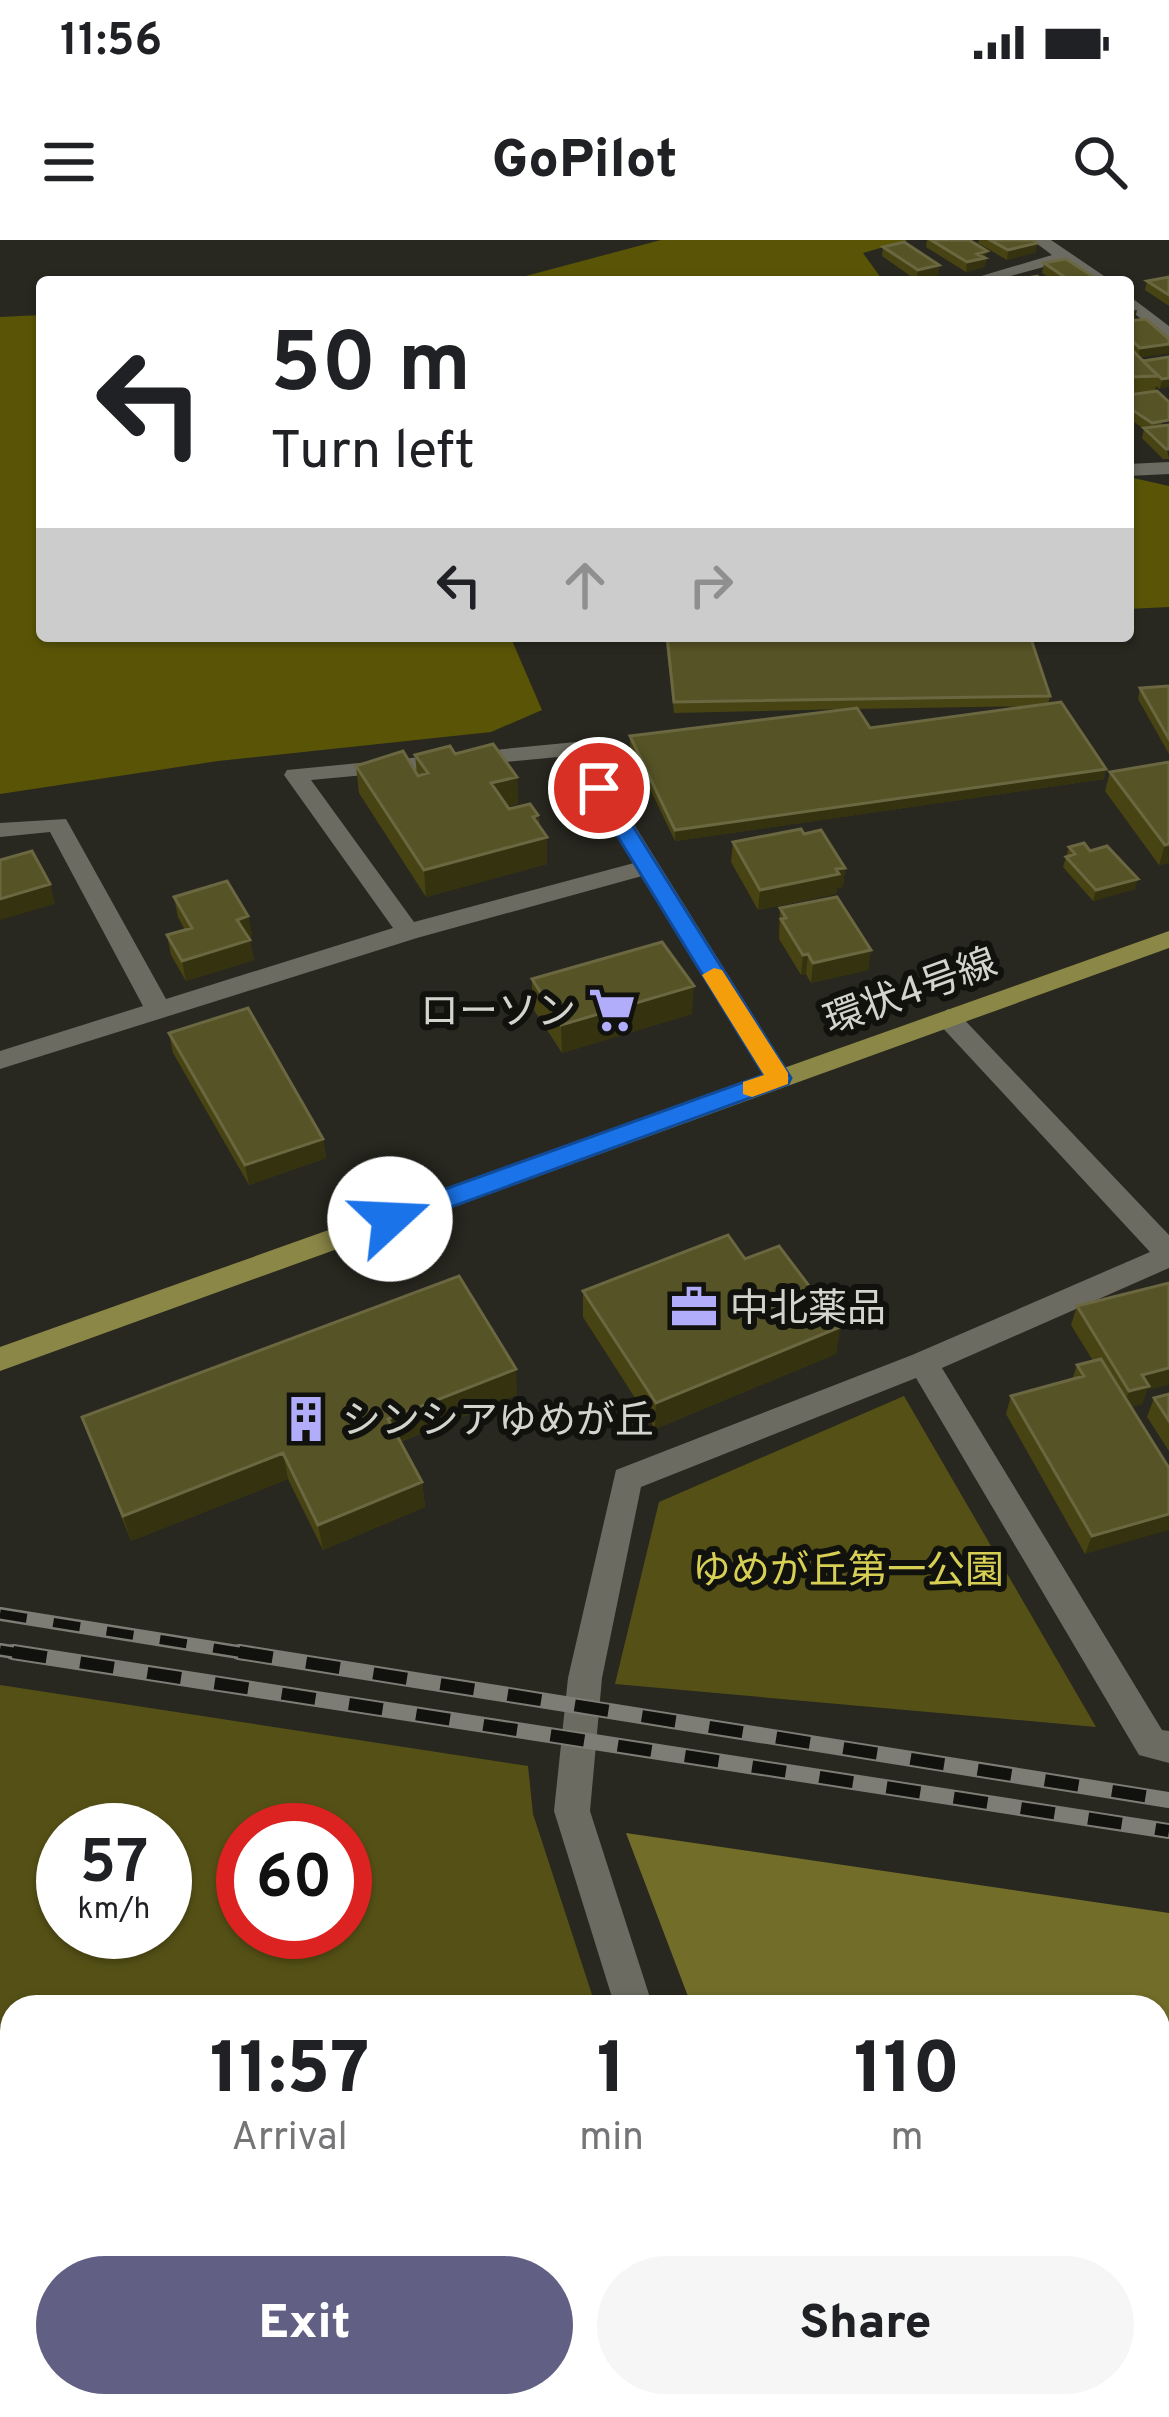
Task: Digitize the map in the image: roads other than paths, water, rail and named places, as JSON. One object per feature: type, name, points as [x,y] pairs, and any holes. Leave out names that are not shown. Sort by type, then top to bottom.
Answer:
[{"type":"main road","name":"環状4号線","points":[[0,1359],[1169,939]]},
{"type":"street","points":[[1040,240],[1094,276]]},
{"type":"street","points":[[991,276],[1061,257]]},
{"type":"street","points":[[1134,305],[1169,335]]},
{"type":"street","points":[[1134,466],[1169,468]]},
{"type":"street","points":[[408,932],[295,775],[576,749],[645,868],[779,1078]]},
{"type":"street","points":[[0,830],[58,824],[158,1010]]},
{"type":"street","points":[[0,1060],[408,932],[645,868]]},
{"type":"street","points":[[630,1995],[572,1810],[584,1678],[627,1479],[923,1363],[1169,1255],[948,1018]]},
{"type":"street","points":[[923,1363],[1151,1744],[1169,1747]]},
{"type":"railway","points":[[0,1614],[257,1655]]},
{"type":"railway","points":[[0,1650],[32,1655]]},
{"type":"railway","points":[[13,1652],[1169,1831]]},
{"type":"railway","points":[[239,1652],[1169,1800]]},
{"type":"place","name":"ローソン","points":[[612,1010]]},
{"type":"place","name":"中北薬品","points":[[694,1307]]},
{"type":"place","name":"シンシアゆめが丘","points":[[306,1419]]},
{"type":"park label","name":"ゆめが丘第一公園","points":[[848,1569]]}]
